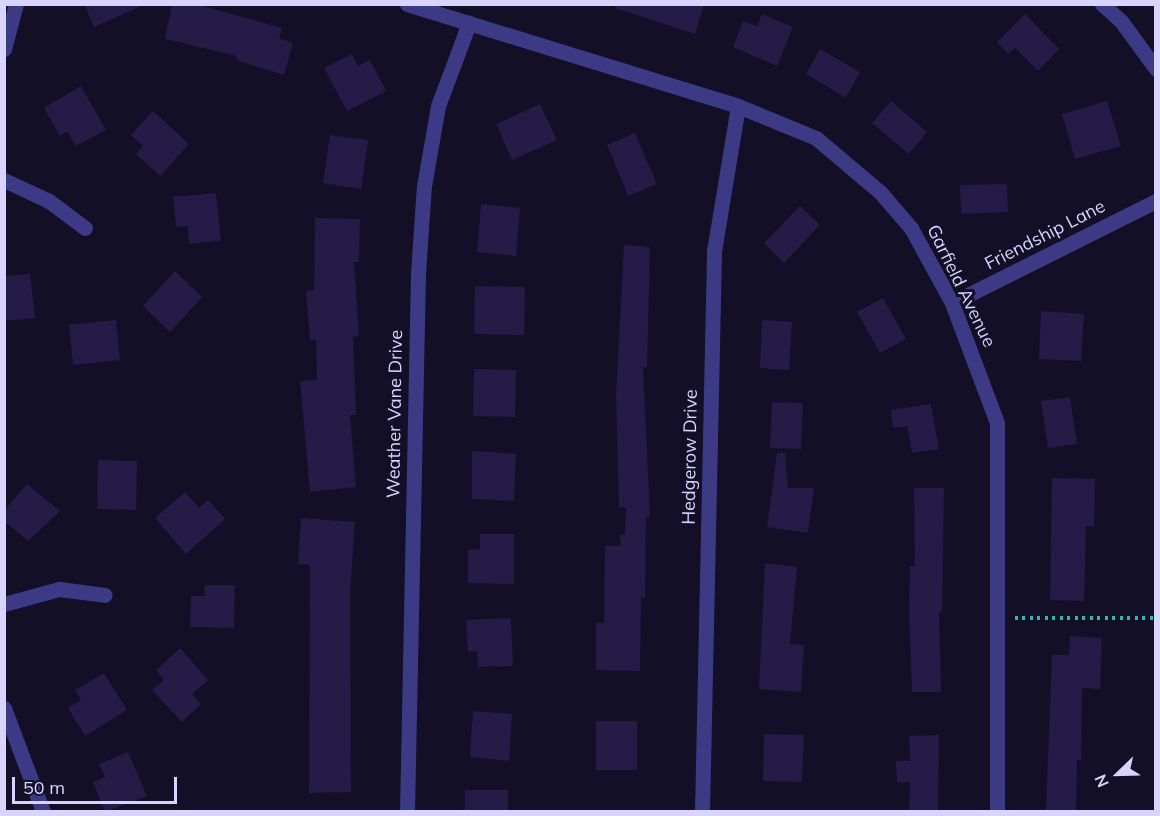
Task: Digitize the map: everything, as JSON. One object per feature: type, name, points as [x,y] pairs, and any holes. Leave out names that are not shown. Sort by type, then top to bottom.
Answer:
[{"type":"street","points":[[4,49],[16,4]]},
{"type":"street","name":"Garfield Avenue","points":[[407,4],[738,106],[816,138],[880,192],[911,228],[952,303],[997,423],[999,618],[997,812]]},
{"type":"street","points":[[1102,4],[1120,21],[1155,69]]},
{"type":"street","name":"Weather Vane Drive","points":[[407,812],[418,273],[424,186],[438,106],[469,23]]},
{"type":"street","name":"Hedgerow Drive","points":[[702,812],[714,251],[738,106]]},
{"type":"street","points":[[4,180],[49,201],[85,228]]},
{"type":"street","name":"Friendship Lane","points":[[952,303],[1155,201]]},
{"type":"street","points":[[4,604],[59,589],[105,596]]},
{"type":"street","points":[[4,708],[43,812]]},
{"type":"path","points":[[999,618],[1155,618]]},
{"type":"building","points":[[84,4],[146,4],[94,27]]},
{"type":"building","points":[[172,4],[196,4],[282,28],[279,38],[293,43],[284,75],[236,60],[237,56],[165,39]]},
{"type":"building","points":[[616,4],[704,4],[695,34],[615,8]]},
{"type":"building","points":[[762,14],[793,27],[777,66],[733,47],[743,21],[757,26]]},
{"type":"building","points":[[1025,14],[1059,49],[1038,71],[1015,48],[1008,54],[997,42]]},
{"type":"building","points":[[820,49],[860,72],[846,98],[806,74]]},
{"type":"building","points":[[352,54],[358,66],[370,60],[386,91],[347,111],[324,68]]},
{"type":"building","points":[[81,86],[106,130],[76,146],[67,131],[60,136],[44,108]]},
{"type":"building","points":[[891,101],[927,132],[909,154],[872,123]]},
{"type":"building","points":[[1107,101],[1121,146],[1075,159],[1062,114]]},
{"type":"building","points":[[540,104],[557,140],[512,160],[496,124]]},
{"type":"building","points":[[153,111],[189,144],[160,176],[136,154],[143,146],[131,135]]},
{"type":"building","points":[[635,133],[657,184],[628,196],[607,145]]},
{"type":"building","points":[[330,135],[368,140],[361,189],[323,183]]},
{"type":"building","points":[[1007,184],[1008,212],[961,214],[960,185]]},
{"type":"building","points":[[216,193],[221,241],[189,244],[188,226],[176,227],[173,197]]},
{"type":"building","points":[[481,204],[520,208],[516,256],[477,252]]},
{"type":"building","points":[[800,206],[820,225],[784,263],[764,243]]},
{"type":"building","points":[[315,218],[360,219],[359,262],[354,262],[359,336],[353,337],[356,415],[350,415],[356,487],[310,492],[300,381],[317,380],[316,340],[310,340],[306,291],[314,290]]},
{"type":"building","points":[[624,245],[650,247],[647,367],[643,367],[650,517],[646,517],[645,598],[641,598],[640,671],[596,670],[596,623],[604,623],[605,546],[621,546],[620,535],[625,535],[626,508],[619,507],[616,395]]},
{"type":"building","points":[[175,271],[202,297],[170,332],[143,306]]},
{"type":"building","points":[[30,274],[35,318],[4,321],[4,276]]},
{"type":"building","points":[[475,286],[525,287],[524,335],[474,334]]},
{"type":"building","points":[[883,298],[906,339],[880,353],[857,312]]},
{"type":"building","points":[[1041,311],[1084,314],[1081,361],[1039,359]]},
{"type":"building","points":[[116,320],[120,360],[73,365],[69,325]]},
{"type":"building","points":[[762,320],[792,322],[789,370],[760,368]]},
{"type":"building","points":[[474,369],[516,370],[515,417],[473,416]]},
{"type":"building","points":[[1070,397],[1077,444],[1048,448],[1041,401]]},
{"type":"building","points":[[772,402],[803,403],[801,449],[770,448]]},
{"type":"building","points":[[931,404],[939,449],[912,453],[907,426],[893,428],[891,410]]},
{"type":"building","points":[[472,451],[516,454],[514,501],[472,499]]},
{"type":"building","points":[[777,453],[785,453],[788,488],[814,488],[808,533],[767,527]]},
{"type":"building","points":[[98,460],[137,461],[136,510],[97,509]]},
{"type":"building","points":[[1052,478],[1095,479],[1094,527],[1086,526],[1084,601],[1050,600]]},
{"type":"building","points":[[27,484],[60,511],[28,541],[4,521],[4,511]]},
{"type":"building","points":[[914,488],[944,488],[942,612],[939,612],[941,692],[912,692],[909,611],[910,566],[915,566]]},
{"type":"building","points":[[185,492],[199,508],[208,500],[225,519],[186,554],[155,518]]},
{"type":"building","points":[[301,518],[355,522],[350,593],[351,792],[309,793],[310,565],[298,564]]},
{"type":"building","points":[[480,534],[514,534],[514,584],[468,583],[468,550],[480,549]]},
{"type":"building","points":[[765,563],[797,567],[790,644],[804,645],[801,692],[759,689]]},
{"type":"building","points":[[205,585],[235,585],[234,628],[190,627],[191,596],[204,596]]},
{"type":"building","points":[[511,618],[513,666],[478,667],[477,651],[468,652],[466,620]]},
{"type":"building","points":[[1070,636],[1102,638],[1100,689],[1082,688],[1081,760],[1077,760],[1076,812],[1046,812],[1052,655],[1069,655]]},
{"type":"building","points":[[180,648],[208,680],[192,694],[201,704],[182,722],[152,690],[164,680],[156,670]]},
{"type":"building","points":[[104,673],[127,710],[85,736],[68,708],[81,700],[75,690]]},
{"type":"building","points":[[473,711],[512,714],[509,761],[470,757]]},
{"type":"building","points":[[596,721],[637,721],[637,770],[596,770]]},
{"type":"building","points":[[764,734],[804,735],[802,782],[763,781]]},
{"type":"building","points":[[939,735],[938,812],[909,812],[910,782],[897,782],[896,761],[910,761],[909,736]]},
{"type":"building","points":[[128,752],[147,796],[105,812],[93,782],[105,777],[99,764]]},
{"type":"building","points":[[465,790],[508,790],[508,812],[465,812]]}]
